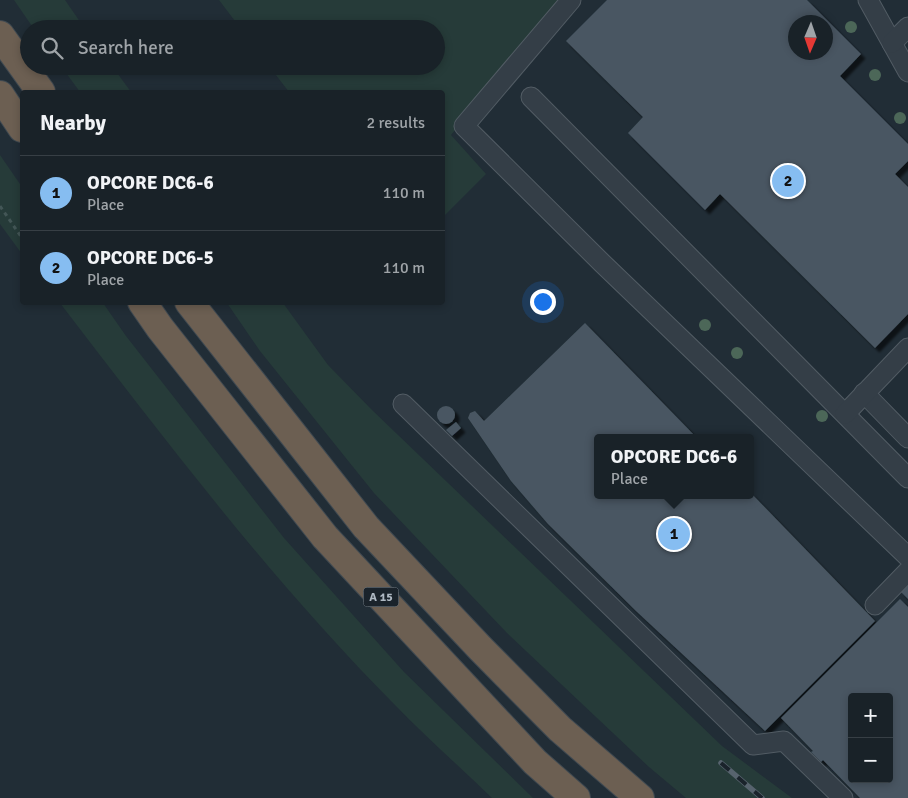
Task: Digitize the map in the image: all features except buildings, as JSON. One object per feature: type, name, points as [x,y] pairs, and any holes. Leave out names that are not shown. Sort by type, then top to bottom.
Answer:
[{"type":"highway","points":[[0,34],[20,62]]},
{"type":"highway","points":[[29,75],[40,90]]},
{"type":"highway","points":[[0,95],[20,125]]},
{"type":"highway","name":"A 15","points":[[144,305],[160,328],[325,537],[535,762],[576,798]]},
{"type":"highway","name":"A 15","points":[[191,305],[366,526],[480,648],[560,728],[640,798]]},
{"type":"street","points":[[571,0],[464,126],[602,263],[908,557]]},
{"type":"street","points":[[868,0],[908,72]]},
{"type":"street","points":[[892,42],[908,27]]},
{"type":"street","points":[[530,97],[908,478]]},
{"type":"street","points":[[845,414],[908,348]]},
{"type":"street","points":[[864,393],[908,438]]},
{"type":"street","points":[[403,404],[753,745],[784,741],[843,798]]},
{"type":"street","points":[[875,605],[908,571]]},
{"type":"path","points":[[0,206],[20,235]]},
{"type":"green space","points":[[14,0],[65,0],[79,20],[28,20]]},
{"type":"green space","points":[[219,0],[562,0],[451,135],[486,174],[445,215],[445,90],[287,90],[276,75],[445,75],[445,20],[234,20]]},
{"type":"green space","points":[[68,75],[119,75],[130,90],[79,90]]},
{"type":"green space","points":[[0,155],[20,184],[20,251],[0,224]]},
{"type":"green space","points":[[62,305],[104,305],[126,336],[284,538],[404,672],[533,798],[492,798],[406,716],[349,657],[262,559],[139,406]]},
{"type":"green space","points":[[228,305],[284,305],[328,365],[372,410],[722,746],[792,798],[686,798],[649,767],[507,633],[374,493],[260,351]]},
{"type":"railway","points":[[721,763],[762,798]]},
{"type":"place","name":"OPCORE DC6-5","points":[[788,181]]},
{"type":"place","name":"OPCORE DC6-6","points":[[674,534]]}]
